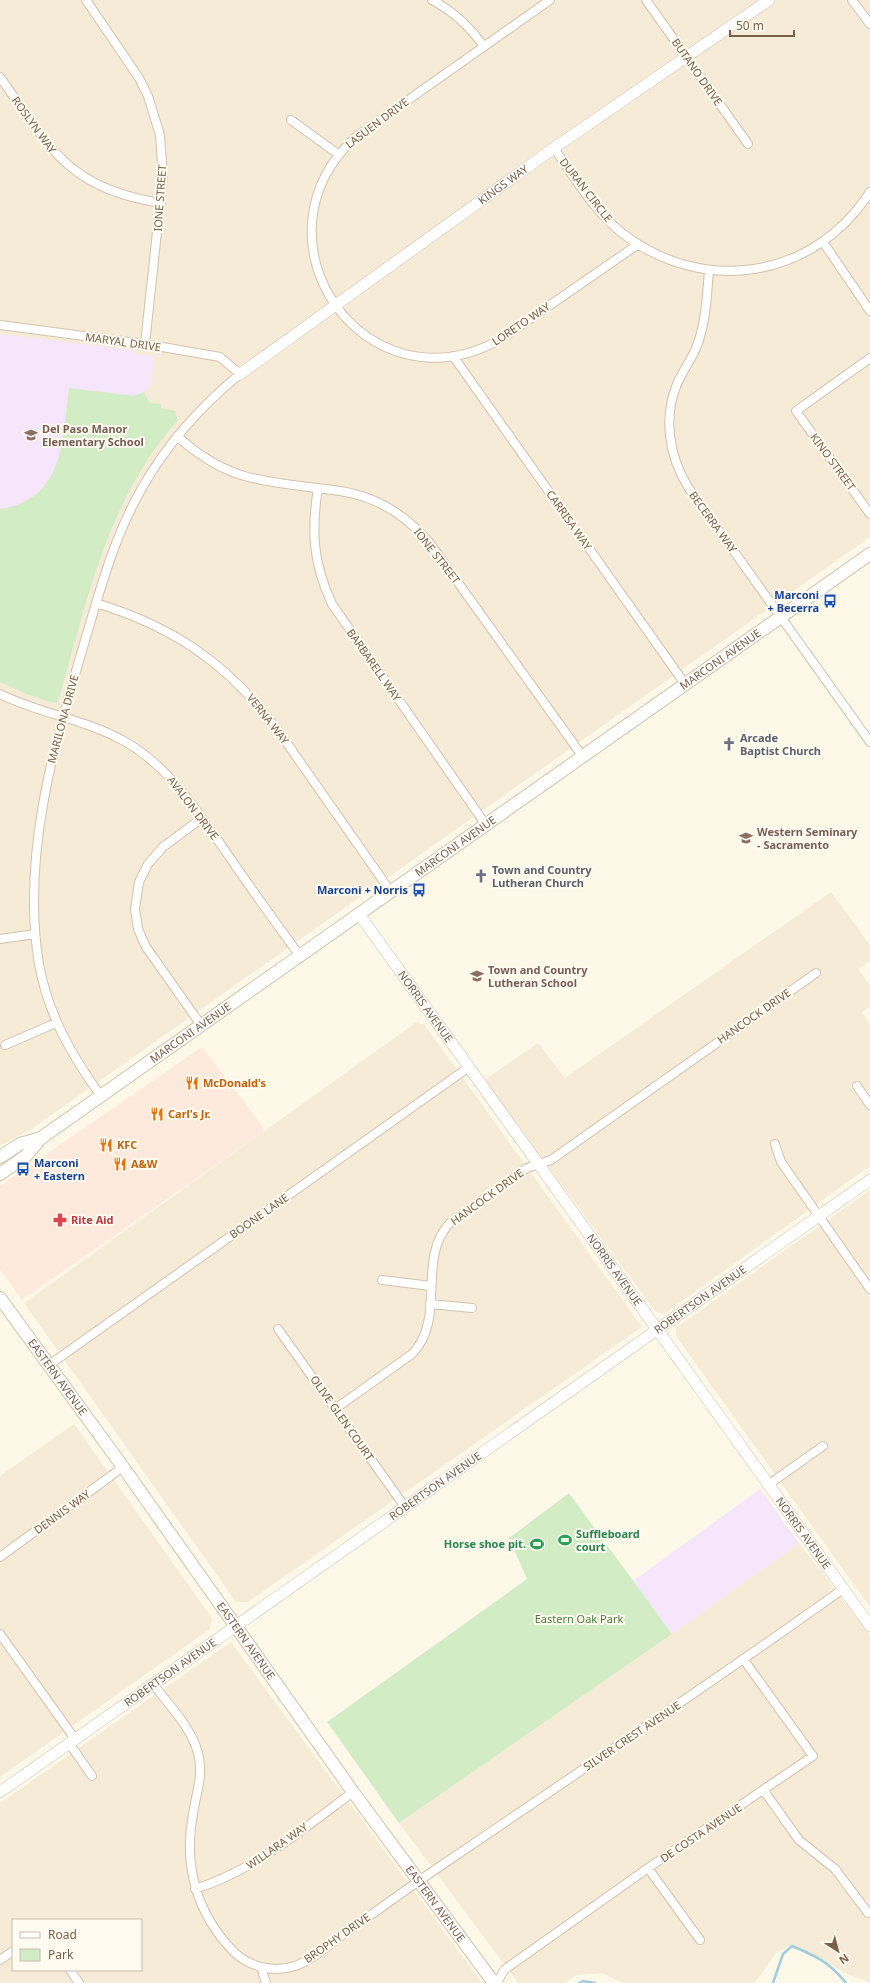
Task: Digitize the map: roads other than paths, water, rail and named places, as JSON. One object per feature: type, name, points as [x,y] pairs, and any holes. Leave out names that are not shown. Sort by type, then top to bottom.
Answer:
[{"type":"main road","name":"MARCONI AVENUE","points":[[0,1174],[26,1156],[41,1138],[870,554]]},
{"type":"main road","name":"MARCONI AVENUE","points":[[0,1157],[20,1144],[41,1138]]},
{"type":"main road","name":"EASTERN AVENUE","points":[[0,1298],[123,1467],[234,1627],[353,1792],[495,1983]]},
{"type":"street","name":"IONE STREET","points":[[86,0],[132,66],[148,96],[160,135],[162,156],[161,203],[145,344]]},
{"type":"street","points":[[432,0],[452,12],[483,45]]},
{"type":"street","name":"LASUEN DRIVE","points":[[336,304],[320,275],[314,257],[312,225],[319,188],[327,171],[338,154],[357,136],[483,45],[550,0]]},
{"type":"street","name":"BUTANO DRIVE","points":[[646,0],[748,144]]},
{"type":"street","name":"KINGS WAY","points":[[240,374],[554,148],[687,58],[769,0]]},
{"type":"street","points":[[852,0],[870,24]]},
{"type":"street","name":"ROSLYN WAY","points":[[0,77],[47,144],[69,167],[95,184],[109,191],[139,200],[161,203]]},
{"type":"street","points":[[291,120],[338,154]]},
{"type":"street","name":"DURAN CIRCLE","points":[[554,148],[596,207],[612,225],[637,245],[673,262],[709,270],[739,271],[762,268],[790,259],[823,242],[848,220],[870,192]]},
{"type":"street","points":[[823,242],[870,311]]},
{"type":"street","name":"LORETO WAY","points":[[336,304],[360,333],[379,345],[412,356],[438,358],[453,356],[477,350],[501,339],[637,245]]},
{"type":"street","name":"BECERRA WAY","points":[[709,270],[702,331],[697,346],[682,374],[673,396],[670,414],[671,443],[677,466],[688,487],[870,742]]},
{"type":"street","name":"MARYAL DRIVE","points":[[0,325],[145,344],[220,358],[240,374]]},
{"type":"street","name":"CARRISA WAY","points":[[453,356],[685,684]]},
{"type":"street","name":"KINO STREET","points":[[870,358],[796,411],[870,514]]},
{"type":"street","name":"MARILONA DRIVE","points":[[101,1096],[73,1056],[56,1023],[42,981],[36,934],[35,878],[40,828],[53,754],[112,551],[133,505],[158,462],[177,436],[209,401],[240,374]]},
{"type":"street","name":"IONE STREET","points":[[177,436],[203,457],[232,472],[275,482],[341,490],[363,495],[384,504],[396,512],[419,531],[429,542],[583,757]]},
{"type":"street","name":"BARBARELL WAY","points":[[318,488],[314,510],[314,542],[320,574],[332,604],[486,825]]},
{"type":"street","name":"VERNA WAY","points":[[96,603],[123,611],[164,629],[193,646],[233,678],[259,705],[277,729],[391,892]]},
{"type":"street","name":"AVALON DRIVE","points":[[0,694],[29,706],[106,731],[145,755],[178,787],[202,818],[300,956]]},
{"type":"street","points":[[201,1026],[146,947],[138,929],[135,909],[139,882],[148,864],[163,847],[202,818]]},
{"type":"street","name":"NORRIS AVENUE","points":[[359,914],[870,1626]]},
{"type":"street","points":[[0,939],[36,934]]},
{"type":"street","name":"HANCOCK DRIVE","points":[[335,1409],[416,1350],[425,1334],[430,1304],[435,1248],[446,1227],[527,1168],[552,1160],[816,973]]},
{"type":"street","points":[[5,1045],[56,1023]]},
{"type":"street","name":"BOONE LANE","points":[[49,1365],[469,1067]]},
{"type":"street","points":[[857,1086],[870,1105]]},
{"type":"street","points":[[775,1144],[781,1162],[870,1289]]},
{"type":"street","name":"ROBERTSON AVENUE","points":[[0,1792],[870,1180]]},
{"type":"street","points":[[382,1280],[431,1286]]},
{"type":"street","points":[[430,1304],[472,1308]]},
{"type":"street","name":"OLIVE GLEN COURT","points":[[278,1330],[405,1507]]},
{"type":"street","points":[[768,1484],[823,1446]]},
{"type":"street","name":"DENNIS WAY","points":[[0,1557],[123,1467]]},
{"type":"street","name":"SILVER CREST AVENUE","points":[[418,1881],[744,1660],[844,1589]]},
{"type":"street","points":[[0,1634],[72,1741],[92,1776]]},
{"type":"street","name":"DE COSTA AVENUE","points":[[495,1983],[504,1970],[648,1868],[764,1791],[813,1756],[744,1660]]},
{"type":"street","name":"BROPHY DRIVE","points":[[153,1684],[192,1736],[199,1755],[200,1775],[192,1819],[189,1848],[195,1889],[202,1909],[232,1950],[246,1962],[261,1967],[286,1968],[304,1962],[418,1881]]},
{"type":"street","points":[[764,1791],[799,1840],[835,1869],[868,1913]]},
{"type":"street","name":"WILLARA WAY","points":[[195,1889],[221,1880],[252,1865],[353,1792]]},
{"type":"street","points":[[648,1868],[700,1940]]},
{"type":"street","points":[[0,1960],[12,1952]]},
{"type":"street","points":[[261,1967],[266,1983]]},
{"type":"street","points":[[71,1971],[79,1983]]},
{"type":"waterway","points":[[773,1983],[783,1954],[792,1946],[822,1960],[846,1983]]},
{"type":"waterway","points":[[579,1983],[583,1981],[595,1983]]},
{"type":"place","name":"Del Paso Manor Elementary School","points":[[31,435]]},
{"type":"place","name":"Marconi + Becerra","points":[[830,601]]},
{"type":"place","name":"Arcade Baptist Church","points":[[729,744]]},
{"type":"place","name":"Western Seminary - Sacramento","points":[[746,838]]},
{"type":"place","name":"Town and Country Lutheran Church","points":[[481,876]]},
{"type":"place","name":"Marconi + Norris","points":[[419,890]]},
{"type":"place","name":"Town and Country Lutheran School","points":[[477,976]]},
{"type":"place","name":"McDonald's","points":[[192,1083]]},
{"type":"place","name":"Carl's Jr.","points":[[157,1114]]},
{"type":"place","name":"KFC","points":[[106,1145]]},
{"type":"place","name":"A&W","points":[[120,1164]]},
{"type":"place","name":"Marconi + Eastern","points":[[23,1169]]},
{"type":"place","name":"Rite Aid","points":[[60,1220]]},
{"type":"place","name":"Suffleboard court","points":[[565,1540]]},
{"type":"place","name":"Horse shoe pit.","points":[[537,1544]]},
{"type":"park label","name":"Eastern Oak Park","points":[[579,1619]]}]
